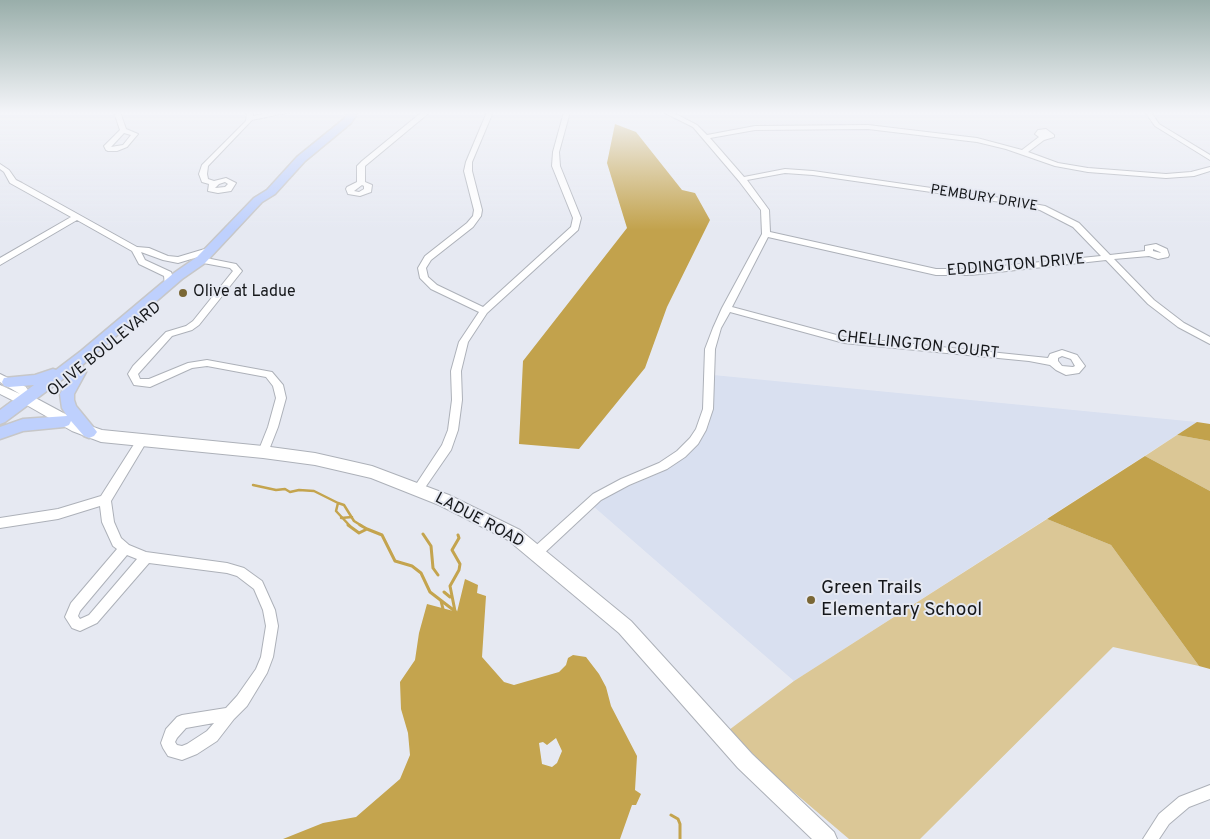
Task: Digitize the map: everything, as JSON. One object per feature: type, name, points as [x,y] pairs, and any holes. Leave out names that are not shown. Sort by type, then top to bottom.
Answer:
[{"type":"main road","name":"OLIVE BOULEVARD","points":[[75,369],[169,285],[214,248],[258,200],[271,192],[311,151]]},
{"type":"main road","name":"OLIVE BOULEVARD","points":[[0,432],[32,401],[139,324],[183,284],[201,260]]},
{"type":"main road","points":[[3,383],[41,379],[75,369]]},
{"type":"main road","points":[[75,369],[67,400],[69,408],[89,432]]},
{"type":"main road","name":"OLIVE BOULEVARD","points":[[0,418],[32,401]]},
{"type":"main road","name":"LADUE ROAD","points":[[32,401],[64,421],[89,432],[115,438],[263,452],[315,459],[372,472],[418,489],[514,535],[626,627],[745,761],[827,839]]},
{"type":"main road","points":[[0,432],[23,425],[64,421]]},
{"type":"street","points":[[214,183],[206,180],[203,174],[204,165],[217,151]]},
{"type":"street","points":[[361,183],[361,166],[378,151]]},
{"type":"street","points":[[473,151],[468,168],[478,210],[477,216],[470,225],[428,258],[422,268],[422,273],[424,278],[434,286],[484,311]]},
{"type":"street","points":[[418,489],[447,447],[456,415],[456,370],[464,342],[484,311],[575,228],[577,218],[556,166],[556,151]]},
{"type":"street","points":[[536,552],[597,497],[625,482],[663,466],[681,454],[694,441],[701,430],[708,409],[710,349],[726,308],[766,234],[765,210],[719,151]]},
{"type":"street","points":[[1018,151],[1057,165],[1104,172],[1166,176],[1186,175],[1210,169]]},
{"type":"street","points":[[1199,151],[1210,158]]},
{"type":"street","points":[[0,166],[7,171],[12,181],[19,186],[135,249],[149,251],[166,258],[178,260],[214,248]]},
{"type":"street","name":"PEMBURY DRIVE","points":[[742,179],[770,172],[798,171],[1031,205],[1051,212],[1076,225],[1110,257],[1151,302],[1186,328],[1210,341]]},
{"type":"street","points":[[0,262],[76,217]]},
{"type":"street","name":"EDDINGTON DRIVE","points":[[766,234],[936,272],[971,272],[1150,253]]},
{"type":"street","points":[[135,249],[142,262],[168,274],[169,285]]},
{"type":"street","points":[[0,250],[10,256]]},
{"type":"street","points":[[201,260],[233,266],[238,271],[196,323],[190,328],[168,334],[132,374],[138,382],[150,383],[191,365],[207,363],[269,374],[278,384],[280,398],[273,428],[263,452]]},
{"type":"street","name":"CHELLINGTON COURT","points":[[726,308],[844,340],[1053,362]]},
{"type":"street","points":[[3,383],[23,390],[32,401]]},
{"type":"street","points":[[142,441],[105,500],[105,509],[111,532],[118,542],[125,549],[146,557],[227,568],[240,572],[258,585],[268,610],[272,626],[267,657],[253,687],[229,714]]},
{"type":"street","points":[[0,523],[58,514],[105,500]]},
{"type":"street","points":[[125,549],[75,607],[71,617],[76,624],[80,625],[93,619],[146,557]]},
{"type":"street","points":[[1150,839],[1164,820],[1184,802],[1210,792]]},
{"type":"shaded area","points":[[609,151],[651,151],[682,190],[695,193],[710,220],[667,307],[645,368],[579,449],[519,444],[523,361],[627,228],[607,163]]},
{"type":"shaded area","name":"Green Trails Elementary School","points":[[713,375],[1197,422],[794,681],[593,506],[618,491],[662,472],[678,462],[696,446],[709,425],[712,410]]},
{"type":"shaded area","points":[[1197,422],[1210,424],[1210,441],[1177,435]]},
{"type":"shaded area","points":[[1177,435],[1210,441],[1210,491],[1145,456]]},
{"type":"shaded area","points":[[1145,456],[1210,491],[1210,669],[1199,666],[1111,545],[1047,519]]},
{"type":"shaded area","points":[[1047,519],[1111,545],[1199,666],[1113,647],[920,839],[849,839],[776,777],[729,730],[794,681]]},
{"type":"shaded area","points":[[465,579],[478,585],[477,593],[486,596],[482,657],[504,682],[514,685],[559,672],[566,665],[568,658],[573,655],[586,657],[599,674],[606,687],[611,706],[637,756],[635,790],[641,794],[636,805],[632,805],[620,839],[283,839],[323,823],[356,817],[400,779],[410,755],[408,733],[401,709],[400,682],[415,660],[419,633],[427,604],[457,612]],"holes":[[[556,738],[562,751],[557,763],[552,767],[542,764],[539,743],[543,742],[547,745]]]},
{"type":"waterway","points":[[253,485],[276,490],[285,489],[290,492],[299,490],[314,491],[338,503]]},
{"type":"waterway","points":[[338,503],[344,505],[352,517]]},
{"type":"waterway","points":[[338,503],[336,511],[342,518]]},
{"type":"waterway","points":[[342,518],[352,517]]},
{"type":"waterway","points":[[352,517],[362,526]]},
{"type":"waterway","points":[[342,518],[350,526]]},
{"type":"waterway","points":[[348,525],[359,533],[367,529]]},
{"type":"waterway","points":[[360,525],[367,529]]},
{"type":"waterway","points":[[367,529],[382,535],[395,561],[412,566],[421,573],[430,592],[456,612]]},
{"type":"waterway","points":[[423,534],[431,546],[433,568],[438,575]]},
{"type":"waterway","points":[[455,611],[450,586],[459,570],[460,564],[452,550],[459,538],[458,535]]},
{"type":"waterway","points":[[444,592],[450,597]]},
{"type":"waterway","points":[[441,601],[443,609]]},
{"type":"waterway","points":[[671,815],[678,819],[680,824],[680,839]]},
{"type":"place","name":"Olive at Ladue","points":[[183,293]]},
{"type":"place","name":"Green Trails Elementary School","points":[[811,600]]}]
